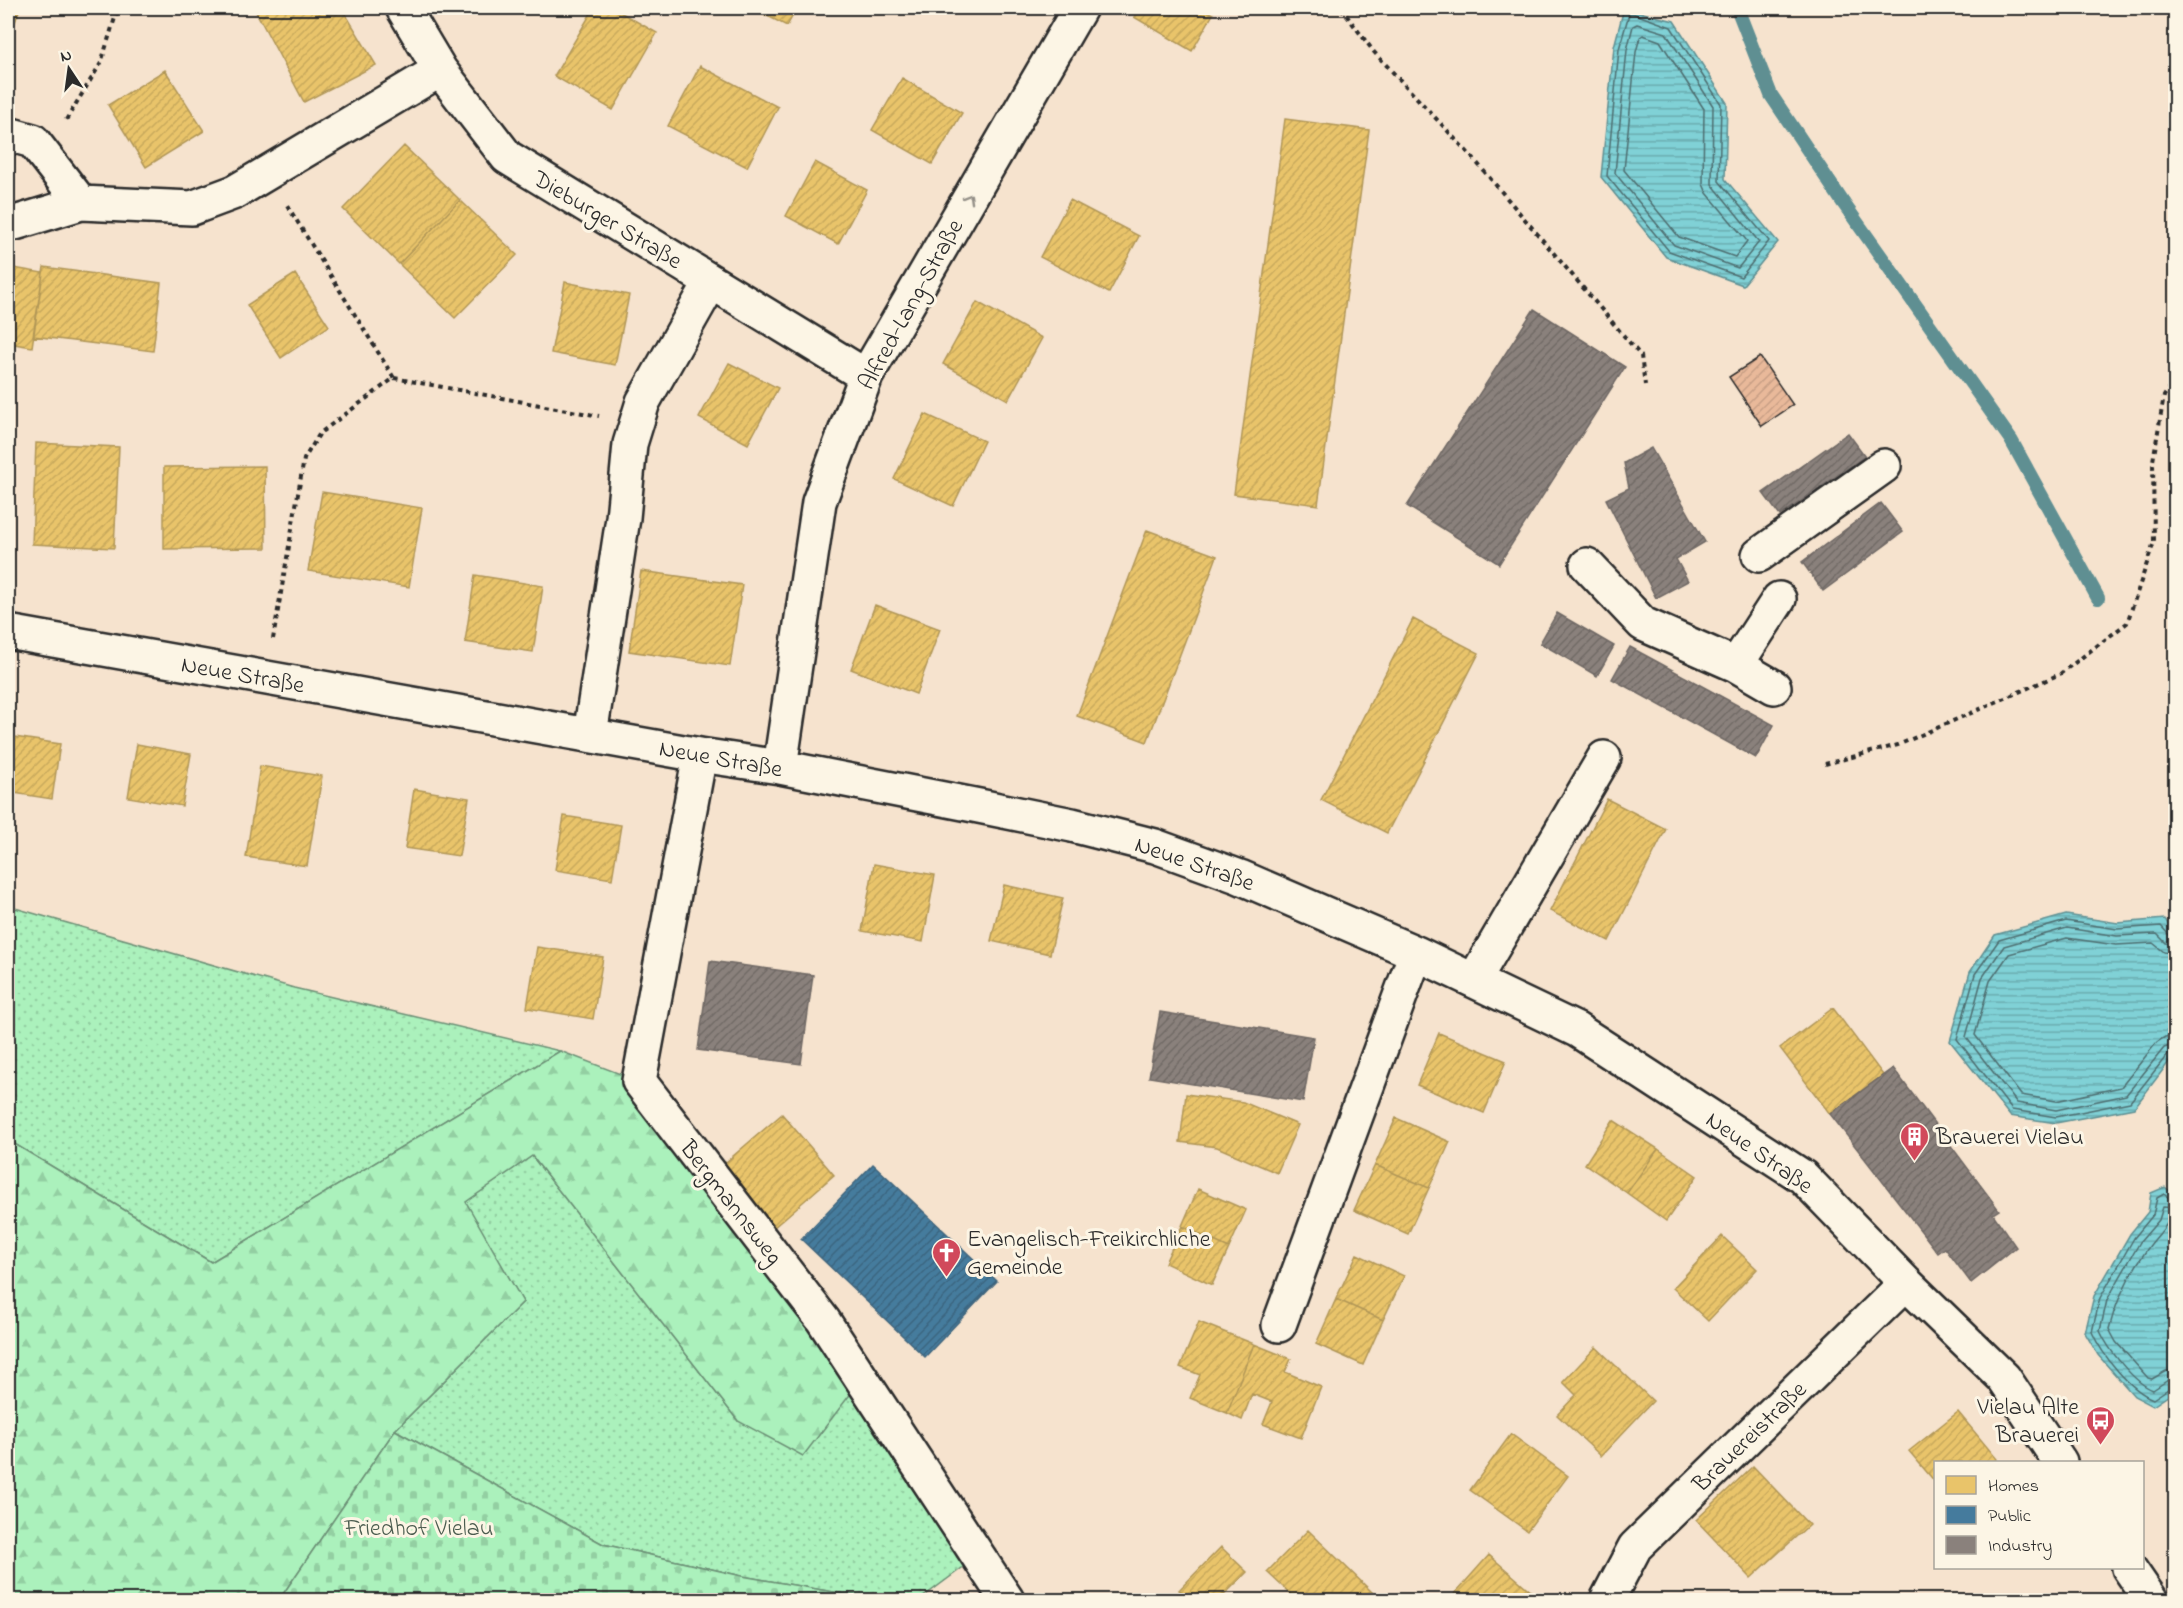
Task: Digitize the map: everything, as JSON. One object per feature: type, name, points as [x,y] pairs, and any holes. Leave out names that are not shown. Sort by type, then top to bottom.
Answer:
[{"type":"street","name":"Dieburger Straße","points":[[403,8],[440,70],[507,158],[866,376]]},
{"type":"street","name":"Alfred-Lang-Straße","points":[[780,767],[819,502],[866,376],[1080,8]]},
{"type":"street","points":[[8,221],[15,223],[81,203],[192,208],[235,192],[440,70]]},
{"type":"street","points":[[8,134],[33,141],[81,203]]},
{"type":"street","points":[[590,735],[623,518],[630,444],[648,392],[711,282]]},
{"type":"street","points":[[1759,555],[1884,466]]},
{"type":"street","points":[[1587,565],[1643,624],[1736,665],[1774,687]]},
{"type":"street","points":[[1736,665],[1779,599]]},
{"type":"street","name":"Neue Straße","points":[[8,632],[700,755],[780,767],[1072,825],[1155,846],[1240,877],[1416,953],[1577,1030],[1803,1177],[1906,1283],[2004,1378],[2059,1461]]},
{"type":"street","name":"Bergmannsweg","points":[[700,755],[639,1081],[823,1320],[1007,1600]]},
{"type":"street","points":[[1474,980],[1604,758]]},
{"type":"street","points":[[1279,1325],[1416,953]]},
{"type":"street","name":"Brauereistraße","points":[[1607,1600],[1635,1547],[1906,1283]]},
{"type":"street","points":[[2130,1569],[2151,1600]]},
{"type":"path","points":[[42,152],[74,109],[101,63],[118,8]]},
{"type":"path","points":[[1341,8],[1374,52],[1480,166],[1641,356],[1645,385]]},
{"type":"path","points":[[267,173],[394,378]]},
{"type":"path","points":[[266,678],[304,459],[320,433],[394,378],[636,423]]},
{"type":"path","points":[[1825,764],[1898,745],[2060,674],[2127,623],[2154,542],[2153,461],[2164,396],[2175,378]]},
{"type":"green space","points":[[8,906],[294,988],[560,1051],[211,1262],[8,1140]]},
{"type":"green space","points":[[560,1051],[639,1081],[862,1379],[803,1456],[738,1421],[532,1156],[466,1202],[523,1302],[395,1430],[279,1600],[8,1600],[8,1140],[211,1262]]},
{"type":"green space","points":[[532,1156],[738,1421],[862,1379],[978,1556],[919,1600],[845,1594],[742,1576],[603,1544],[395,1430],[523,1302],[465,1202]]},
{"type":"green space","name":"Friedhof Vielau","points":[[395,1430],[603,1544],[742,1576],[845,1594],[899,1600],[279,1600]]},
{"type":"water","points":[[1624,8],[1674,21],[1727,103],[1725,179],[1778,242],[1743,285],[1666,257],[1601,177],[1614,47]]},
{"type":"water","points":[[2066,915],[2118,923],[2165,919],[2175,935],[2175,1054],[2134,1108],[2056,1123],[2010,1116],[1950,1041],[1970,972],[1995,935]]},
{"type":"water","points":[[2165,1187],[2176,1196],[2175,1391],[2153,1406],[2134,1396],[2098,1355],[2085,1333],[2094,1296],[2130,1234],[2148,1212],[2151,1193]]},
{"type":"building: Homes","points":[[8,8],[20,8],[13,28],[8,26]]},
{"type":"building: Homes","points":[[254,8],[342,8],[376,65],[304,102]]},
{"type":"building: Homes","points":[[594,8],[613,8],[657,33],[613,110],[554,76]]},
{"type":"building: Homes","points":[[752,8],[797,8],[787,26]]},
{"type":"building: Homes","points":[[1139,8],[1201,8],[1213,14],[1192,51],[1134,17]]},
{"type":"building: Homes","points":[[700,66],[778,107],[747,167],[668,126]]},
{"type":"building: Homes","points":[[165,70],[204,131],[146,167],[108,105]]},
{"type":"building: Homes","points":[[902,78],[962,113],[932,164],[872,130]]},
{"type":"building: Homes","points":[[1285,119],[1369,130],[1318,505],[1234,494]]},
{"type":"building: Homes","points":[[404,146],[460,200],[399,264],[343,209]]},
{"type":"building: Homes","points":[[815,162],[867,190],[838,244],[786,216]]},
{"type":"building: Homes","points":[[460,200],[517,255],[455,318],[399,264]]},
{"type":"building: Homes","points":[[1070,200],[1139,236],[1109,293],[1040,257]]},
{"type":"building: Homes","points":[[8,267],[43,273],[32,347],[8,343]]},
{"type":"building: Homes","points":[[44,267],[161,283],[153,351],[33,336]]},
{"type":"building: Homes","points":[[295,274],[329,326],[281,358],[247,305]]},
{"type":"building: Homes","points":[[565,282],[629,295],[615,365],[551,353]]},
{"type":"building: Homes","points":[[977,302],[1042,338],[1008,400],[943,364]]},
{"type":"building: Homes","points":[[729,363],[778,388],[748,444],[699,418]]},
{"type":"building: Homes","points":[[925,414],[984,441],[953,506],[894,479]]},
{"type":"building: Homes","points":[[36,443],[119,447],[114,548],[32,544]]},
{"type":"building: Homes","points":[[265,466],[266,548],[164,549],[164,467]]},
{"type":"building: Homes","points":[[322,492],[422,508],[409,587],[308,571]]},
{"type":"building: Homes","points":[[1147,530],[1217,556],[1147,742],[1077,716]]},
{"type":"building: Homes","points":[[641,571],[742,585],[730,666],[629,651]]},
{"type":"building: Homes","points":[[475,575],[543,586],[533,652],[465,642]]},
{"type":"building: Homes","points":[[875,605],[940,629],[916,694],[851,669]]},
{"type":"building: Homes","points":[[1413,619],[1479,653],[1387,833],[1321,800]]},
{"type":"building: Homes","points":[[8,736],[60,744],[52,799],[8,792]]},
{"type":"building: Homes","points":[[137,744],[191,754],[182,806],[128,797]]},
{"type":"building: Homes","points":[[260,766],[322,776],[307,866],[246,857]]},
{"type":"building: Homes","points":[[414,789],[469,798],[459,856],[405,848]]},
{"type":"building: Homes","points":[[1607,799],[1666,829],[1609,941],[1550,911]]},
{"type":"building: Homes","points":[[564,816],[621,825],[612,879],[555,870]]},
{"type":"building: Homes","points":[[874,864],[935,875],[923,942],[862,931]]},
{"type":"building: Homes","points":[[1004,885],[1063,898],[1050,954],[991,941]]},
{"type":"building: Homes","points":[[537,947],[603,957],[593,1019],[527,1008]]},
{"type":"building: Homes","points":[[1833,1008],[1883,1075],[1830,1114],[1780,1048]]},
{"type":"building: Homes","points":[[1439,1033],[1506,1061],[1484,1113],[1417,1085]]},
{"type":"building: Homes","points":[[1186,1094],[1243,1102],[1298,1125],[1277,1173],[1217,1147],[1180,1142]]},
{"type":"building: Homes","points":[[782,1114],[834,1175],[772,1229],[719,1168]]},
{"type":"building: Homes","points":[[1396,1118],[1450,1142],[1429,1188],[1375,1165]]},
{"type":"building: Homes","points":[[1613,1120],[1658,1149],[1627,1193],[1585,1164]]},
{"type":"building: Homes","points":[[1658,1149],[1697,1176],[1666,1221],[1627,1193]]},
{"type":"building: Homes","points":[[1375,1165],[1429,1188],[1408,1234],[1354,1210]]},
{"type":"building: Homes","points":[[1198,1189],[1246,1210],[1229,1248],[1182,1226]]},
{"type":"building: Homes","points":[[1182,1226],[1229,1248],[1212,1285],[1165,1263]]},
{"type":"building: Homes","points":[[1722,1236],[1757,1269],[1708,1321],[1673,1288]]},
{"type":"building: Homes","points":[[1357,1254],[1404,1276],[1383,1320],[1336,1299]]},
{"type":"building: Homes","points":[[1336,1299],[1383,1320],[1363,1365],[1316,1344]]},
{"type":"building: Homes","points":[[1199,1322],[1254,1344],[1227,1413],[1190,1398],[1200,1375],[1180,1367]]},
{"type":"building: Homes","points":[[1254,1344],[1291,1359],[1285,1372],[1321,1387],[1301,1438],[1263,1424],[1272,1402],[1252,1394],[1242,1420],[1227,1413]]},
{"type":"building: Homes","points":[[1596,1347],[1653,1401],[1601,1456],[1557,1415],[1576,1395],[1563,1382]]},
{"type":"building: Homes","points":[[1958,1412],[1997,1459],[1994,1461],[1934,1461],[1934,1481],[1909,1451]]},
{"type":"building: Homes","points":[[1511,1434],[1568,1476],[1527,1531],[1470,1490]]},
{"type":"building: Homes","points":[[1753,1466],[1809,1525],[1751,1578],[1696,1520]]},
{"type":"building: Homes","points":[[1308,1530],[1375,1595],[1369,1600],[1297,1600],[1267,1572]]},
{"type":"building: Homes","points":[[1221,1547],[1247,1572],[1219,1600],[1190,1600],[1179,1590]]},
{"type":"building: Homes","points":[[1489,1555],[1541,1600],[1449,1600]]},
{"type":"building: Public","points":[[873,1164],[997,1281],[925,1357],[801,1239]]},
{"type":"building: Industry","points":[[1534,309],[1625,367],[1499,564],[1407,506]]},
{"type":"building: Industry","points":[[1848,433],[1865,456],[1780,516],[1763,493]]},
{"type":"building: Industry","points":[[1651,448],[1705,542],[1676,559],[1688,581],[1656,598],[1606,499],[1629,488],[1624,463]]},
{"type":"building: Industry","points":[[1881,503],[1903,532],[1823,591],[1802,562]]},
{"type":"building: Industry","points":[[1557,613],[1614,646],[1597,676],[1540,643]]},
{"type":"building: Industry","points":[[1630,647],[1774,725],[1756,758],[1612,679]]},
{"type":"building: Industry","points":[[710,961],[813,975],[801,1064],[698,1050]]},
{"type":"building: Industry","points":[[1160,1012],[1314,1037],[1303,1102],[1149,1077]]},
{"type":"building: Industry","name":"Brauerei Vielau","points":[[1893,1068],[1999,1210],[1993,1214],[2016,1247],[1971,1283],[1945,1248],[1938,1253],[1830,1114]]},
{"type":"building: Other","points":[[1760,357],[1793,405],[1762,426],[1729,377]]},
{"type":"waterway","points":[[1737,8],[1771,95],[1844,204],[2011,440],[2098,598]]},
{"type":"place","name":"Brauerei Vielau","points":[[1915,1162]]},
{"type":"place","name":"Evangelisch-Freikirchliche Gemeinde","points":[[946,1278]]},
{"type":"place","name":"Vielau Alte Brauerei","points":[[2100,1446]]}]
